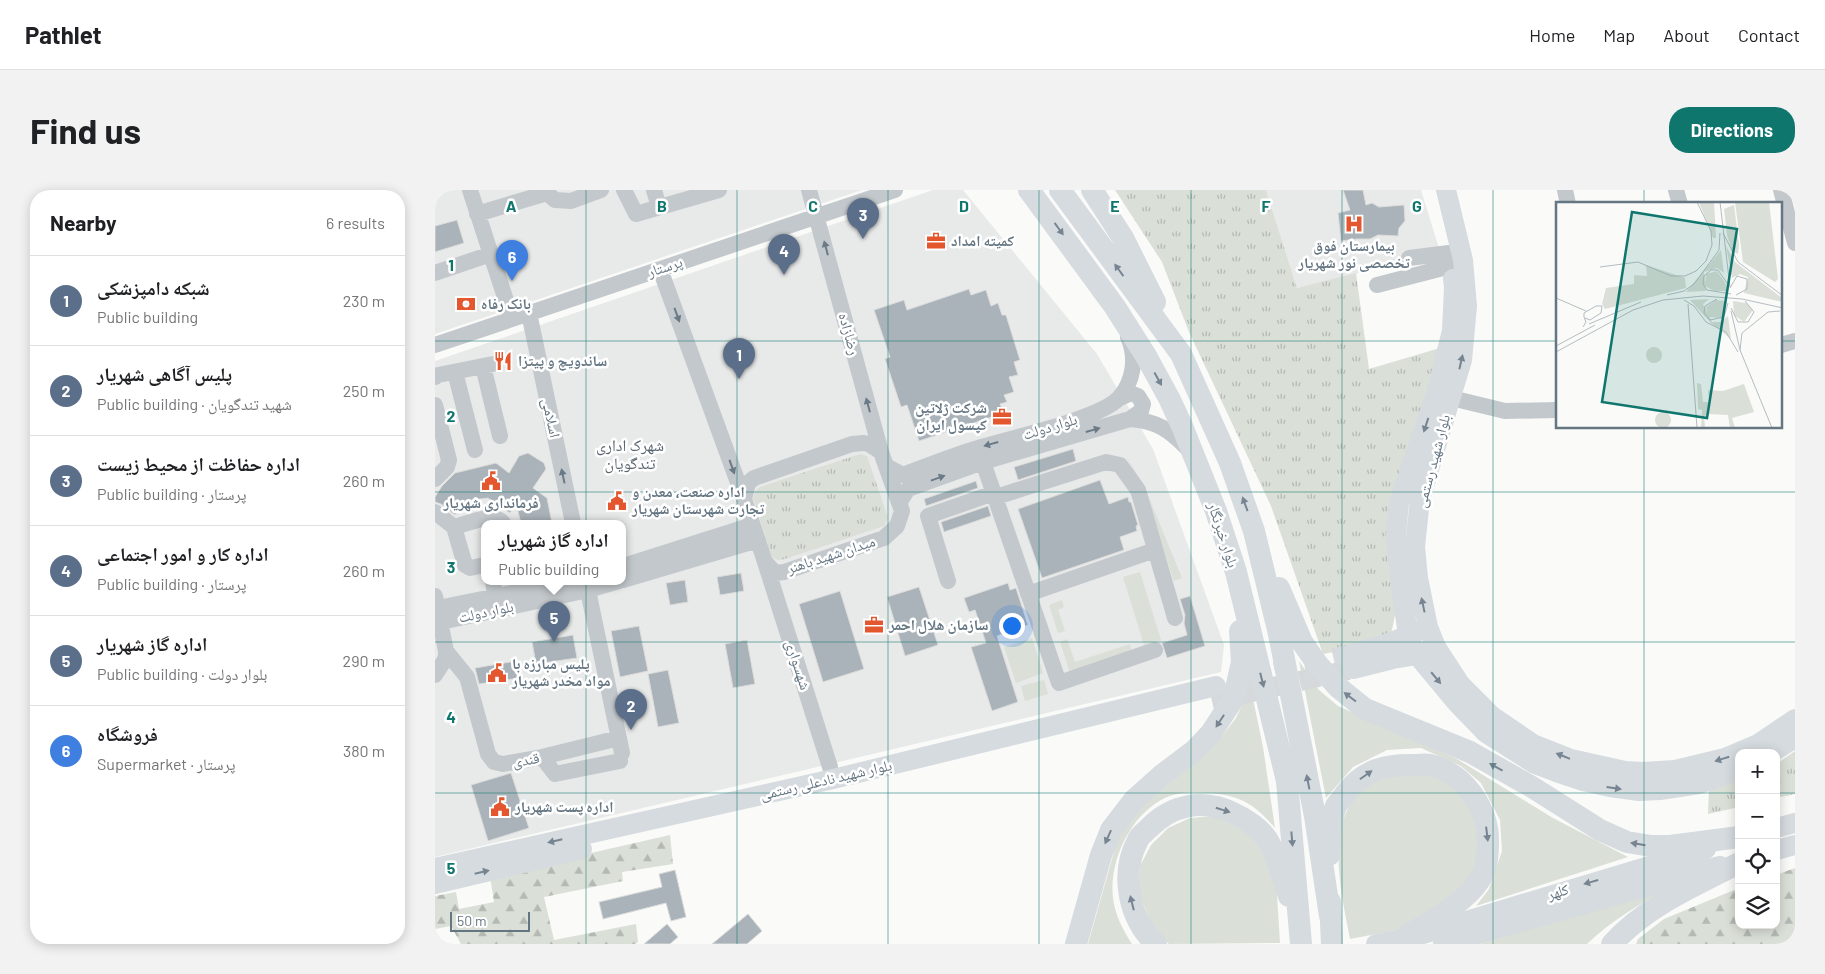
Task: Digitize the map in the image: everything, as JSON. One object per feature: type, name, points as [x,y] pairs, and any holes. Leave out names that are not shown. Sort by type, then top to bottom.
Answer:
[{"type":"highway","name":"بلوار خبرنگار","points":[[1060,190],[1181,354],[1230,463],[1254,531],[1279,634],[1315,816],[1330,916]]},
{"type":"highway","points":[[1092,190],[1123,238],[1181,354]]},
{"type":"highway","name":"بلوار خبرنگار","points":[[1029,191],[1115,307],[1169,398],[1217,511],[1236,572],[1287,782],[1300,934]]},
{"type":"highway","points":[[1254,531],[1302,642],[1318,665],[1339,688],[1365,709],[1470,752],[1532,786],[1600,830],[1627,842],[1651,846],[1670,846],[1735,838]]},
{"type":"highway","points":[[1077,944],[1101,855],[1111,830],[1134,800],[1162,775],[1195,750],[1211,733],[1233,698],[1242,662],[1236,572]]},
{"type":"highway","points":[[1332,944],[1329,871],[1330,833],[1336,806],[1353,784],[1373,770],[1400,764],[1430,765],[1451,774],[1467,788],[1481,807],[1488,832],[1489,859],[1479,881],[1466,896],[1404,938]]},
{"type":"highway","points":[[1156,944],[1137,920],[1130,900],[1128,879],[1131,858],[1139,838],[1155,822],[1173,810],[1193,805],[1223,808],[1245,819],[1267,839],[1300,934]]},
{"type":"highway","points":[[1612,944],[1648,912],[1735,864]]},
{"type":"main road","name":"بلوار شهید رستمی","points":[[1431,190],[1450,259],[1454,287],[1452,332],[1443,396],[1420,499],[1416,555],[1418,578],[1428,628],[1437,647],[1460,684],[1492,716],[1533,744],[1571,759],[1609,769],[1643,772],[1698,766],[1725,758],[1758,744],[1795,719]]},
{"type":"main road","name":"بلوار شهید رستمی","points":[[1445,190],[1463,260],[1467,306],[1462,360],[1443,396],[1399,502],[1396,535],[1400,578],[1408,635],[1417,655],[1457,703],[1486,732],[1535,764],[1574,778],[1610,787],[1639,791],[1699,784],[1735,771]]},
{"type":"main road","points":[[1428,628],[1349,662],[1393,659],[1417,655],[1437,647]]},
{"type":"main road","name":"بلوار شهید نادعلی رستمی","points":[[435,868],[1214,693],[435,884]]},
{"type":"main road","points":[[1777,749],[1795,738]]},
{"type":"main road","points":[[1780,827],[1795,822]]},
{"type":"main road","name":"کلهر","points":[[1376,944],[1404,938],[1736,839]]},
{"type":"main road","points":[[1780,849],[1795,845]]},
{"type":"main road","name":"کلهر","points":[[1443,944],[1735,863]]},
{"type":"street","points":[[469,190],[512,319]]},
{"type":"street","points":[[477,214],[547,192],[555,200],[571,201],[601,190]]},
{"type":"street","points":[[624,190],[636,214],[719,190]]},
{"type":"street","points":[[654,190],[659,207]]},
{"type":"street","name":"رضازاده","points":[[809,190],[883,459]]},
{"type":"street","name":"پرستار","points":[[435,345],[895,190]]},
{"type":"street","points":[[1781,190],[1795,243]]},
{"type":"street","points":[[435,273],[491,254]]},
{"type":"street","points":[[1409,258],[1450,259]]},
{"type":"street","points":[[1377,285],[1450,259]]},
{"type":"street","name":"میدان شهید باهنر","points":[[661,269],[765,562],[775,573],[784,572],[885,538],[893,531],[902,511],[883,459]]},
{"type":"street","name":"بلوار دولت","points":[[883,459],[903,475],[969,451],[1076,420],[1101,410],[1118,399],[1131,379],[1134,361],[1131,342],[1115,307]]},
{"type":"street","name":"اسلامی","points":[[529,313],[572,520]]},
{"type":"street","points":[[435,378],[438,375],[488,365],[500,436]]},
{"type":"street","points":[[455,372],[475,450]]},
{"type":"street","points":[[1118,399],[1131,394],[1137,396],[1143,404],[1141,411],[1130,419]]},
{"type":"street","points":[[1443,396],[1505,411],[1556,410]]},
{"type":"street","points":[[435,405],[449,460],[447,467],[435,479]]},
{"type":"street","name":"بلوار دولت","points":[[899,503],[908,489],[983,462],[1130,419],[1153,423],[1174,434],[1195,457]]},
{"type":"street","points":[[744,500],[748,483],[754,478],[852,444],[869,444],[883,459]]},
{"type":"street","points":[[983,462],[1059,683],[1155,650]]},
{"type":"street","points":[[949,581],[928,516],[1106,462],[1120,465],[1138,490],[1175,618]]},
{"type":"street","points":[[435,512],[454,527],[465,565],[470,568],[481,566]]},
{"type":"street","points":[[482,520],[494,517],[501,520]]},
{"type":"street","points":[[454,527],[481,520]]},
{"type":"street","points":[[626,565],[755,533]]},
{"type":"street","points":[[626,579],[755,533]]},
{"type":"street","points":[[1028,594],[1155,550]]},
{"type":"street","name":"شهسواری","points":[[765,562],[830,767]]},
{"type":"street","name":"بلوار دولت","points":[[438,608],[494,589],[533,585]]},
{"type":"street","points":[[542,757],[555,774],[620,751],[587,585]]},
{"type":"street","name":"بلوار دولت","points":[[438,608],[587,585]]},
{"type":"street","points":[[435,675],[446,658],[438,608]]},
{"type":"street","name":"قندی","points":[[446,651],[467,677],[488,754],[494,762],[503,764],[542,757],[620,751]]},
{"type":"shaded area","points":[[435,190],[862,190],[435,334]]},
{"type":"shaded area","points":[[933,190],[963,190],[1097,354],[1153,449],[1224,645],[1221,672],[435,857],[435,361]]},
{"type":"shaded area","name":"بیمارستان فوق تخصصی نور شهریار","points":[[1266,190],[1421,190],[1442,258],[1400,263],[1297,288]]},
{"type":"green space","points":[[1115,190],[1266,190],[1297,288],[1356,273],[1369,369],[1440,348],[1410,446],[1397,606],[1391,634],[1355,648],[1323,654],[1271,506],[1189,332],[1162,262]]},
{"type":"green space","points":[[860,454],[867,456],[888,518],[884,526],[785,559],[778,560],[772,557],[753,498],[756,490],[760,487]]},
{"type":"green space","points":[[1126,456],[1145,488],[1182,578],[1174,581],[1143,490]]},
{"type":"green space","points":[[1140,572],[1161,640],[1144,645],[1123,577]]},
{"type":"green space","points":[[1062,600],[1064,607],[1058,610],[1065,631],[1058,633],[1049,605]]},
{"type":"green space","points":[[1032,638],[1043,673],[1016,683],[1004,647]]},
{"type":"green space","points":[[1067,639],[1075,662],[1130,644],[1132,652],[1070,673],[1060,642]]},
{"type":"green space","points":[[1299,661],[1319,690],[1338,706],[1457,759],[1553,818],[1628,857],[1476,906],[1489,889],[1502,851],[1500,820],[1481,783],[1461,766],[1421,748],[1387,750],[1353,767],[1326,798]]},
{"type":"green space","points":[[1044,680],[1048,694],[1025,701],[1021,686]]},
{"type":"green space","points":[[1252,694],[1263,747],[1275,828],[1253,807],[1237,798],[1217,794],[1189,793],[1172,795],[1161,800],[1139,818],[1131,829],[1123,842],[1114,870],[1114,904],[1120,922],[1132,944],[1088,944],[1117,841],[1130,818],[1222,736],[1236,718],[1247,695]]},
{"type":"green space","points":[[1795,751],[1795,794],[1780,797],[1780,761]]},
{"type":"green space","points":[[1423,773],[1445,781],[1464,799],[1473,813],[1481,853],[1466,888],[1397,930],[1350,939],[1342,899],[1339,854],[1340,833],[1346,813],[1356,796],[1382,776]]},
{"type":"green space","points":[[1735,779],[1735,808],[1708,814],[1709,788]]},
{"type":"green space","points":[[1214,816],[1256,836],[1276,879],[1280,943],[1169,944],[1154,931],[1138,890],[1140,866],[1151,845],[1168,828],[1190,818]]},
{"type":"green space","points":[[670,835],[673,864],[622,872],[623,881],[544,897],[554,940],[636,924],[638,942],[635,944],[461,944],[451,926],[435,929],[435,896],[456,892],[459,909],[494,902],[490,876]]},
{"type":"green space","points":[[1795,868],[1795,944],[1636,944],[1638,939],[1664,919],[1735,890],[1735,929],[1780,929],[1780,874]]},
{"type":"green space","points":[[1666,889],[1615,921],[1587,944],[1480,944]]},
{"type":"building","points":[[1343,190],[1363,190],[1366,205],[1372,203],[1379,207],[1404,205],[1405,221],[1399,228],[1398,236],[1378,235],[1370,239],[1341,241],[1338,213],[1350,210]]},
{"type":"building","points":[[457,220],[464,243],[435,252],[435,226]]},
{"type":"building","points":[[969,289],[971,295],[986,290],[991,306],[998,303],[1002,315],[1006,315],[1020,360],[1014,362],[1018,375],[1009,377],[1014,392],[1004,395],[1007,402],[1000,404],[1004,413],[919,441],[907,405],[901,407],[885,359],[890,357],[874,310],[904,300],[907,310]]},
{"type":"building","points":[[1073,449],[1076,461],[1018,480],[1014,467]]},
{"type":"building","name":"فرمانداری شهریار","points":[[528,453],[544,463],[546,469],[533,488],[547,498],[551,520],[520,520],[516,504],[510,513],[488,498],[464,501],[455,515],[441,504],[435,502],[435,497],[442,486],[455,473],[496,463],[509,473],[519,456]]},
{"type":"building","points":[[1100,480],[1109,504],[1128,497],[1138,525],[1136,526],[1137,531],[1120,537],[1124,550],[1042,578],[1018,509]]},
{"type":"building","points":[[976,481],[978,488],[926,506],[924,499]]},
{"type":"building","points":[[988,506],[991,516],[944,532],[941,522]]},
{"type":"building","points":[[741,573],[744,591],[720,595],[717,577]]},
{"type":"building","points":[[685,580],[688,602],[670,605],[666,583]]},
{"type":"building","points":[[1008,583],[1010,590],[1016,588],[1028,625],[997,636],[1018,702],[992,711],[971,647],[986,643],[975,610],[969,612],[964,598]]},
{"type":"building","points":[[919,587],[938,645],[905,656],[887,597]]},
{"type":"building","points":[[840,591],[864,669],[823,682],[799,604]]},
{"type":"building","points":[[1190,596],[1205,646],[1167,658],[1162,643],[1187,635],[1184,623],[1185,615],[1180,599]]},
{"type":"building","points":[[639,626],[648,671],[620,677],[611,631]]},
{"type":"building","points":[[573,635],[577,658],[536,664],[532,642]]},
{"type":"building","points":[[747,640],[755,684],[733,688],[725,644]]},
{"type":"building","name":"پلیس مبارزه با مواد مخدر شهریار","points":[[516,661],[519,678],[479,684],[475,668]]},
{"type":"building","points":[[668,670],[679,723],[658,727],[648,674]]},
{"type":"building","points":[[634,709],[636,720],[627,722],[625,710]]},
{"type":"building","name":"اداره پست شهریار","points":[[511,773],[529,828],[488,841],[471,785]]},
{"type":"building","points":[[675,870],[686,917],[671,921],[666,903],[603,919],[599,902],[662,887],[659,874]]},
{"type":"building","points":[[748,914],[762,931],[747,944],[712,944]]},
{"type":"building","points":[[667,924],[678,937],[670,944],[644,944]]},
{"type":"tunnel","points":[[1246,679],[1344,656]]},
{"type":"tunnel","points":[[1212,701],[1353,669]]},
{"type":"place","name":"بیمارستان فوق تخصصی نور شهریار","points":[[1354,224]]},
{"type":"place","name":"اداره حفاظت از محیط زیست","points":[[863,239]]},
{"type":"place","name":"کمیته امداد","points":[[936,241]]},
{"type":"place","name":"اداره کار و امور اجتماعی","points":[[784,275]]},
{"type":"place","name":"فروشگاه","points":[[512,281]]},
{"type":"place","name":"بانک رفاه","points":[[466,304]]},
{"type":"place","name":"ساندویچ و پیتزا","points":[[503,361]]},
{"type":"place","name":"شبکه دامپزشکی","points":[[739,379]]},
{"type":"place","name":"شرکت ژلاتین کپسول ایران","points":[[1002,417]]},
{"type":"place","name":"فرمانداری شهریار","points":[[491,481]]},
{"type":"place","name":"اداره صنعت، معدن و تجارت شهرستان شهریار","points":[[617,501]]},
{"type":"place","name":"سازمان هلال احمر","points":[[874,625]]},
{"type":"place","name":"اداره گاز شهریار","points":[[554,642]]},
{"type":"place","name":"پلیس مبارزه با مواد مخدر شهریار","points":[[497,673]]},
{"type":"place","name":"پلیس آگاهی شهریار","points":[[631,730]]},
{"type":"place","name":"اداره پست شهریار","points":[[500,807]]},
{"type":"district","name":"شهرک اداری تندگویان","points":[[630,454]]}]
